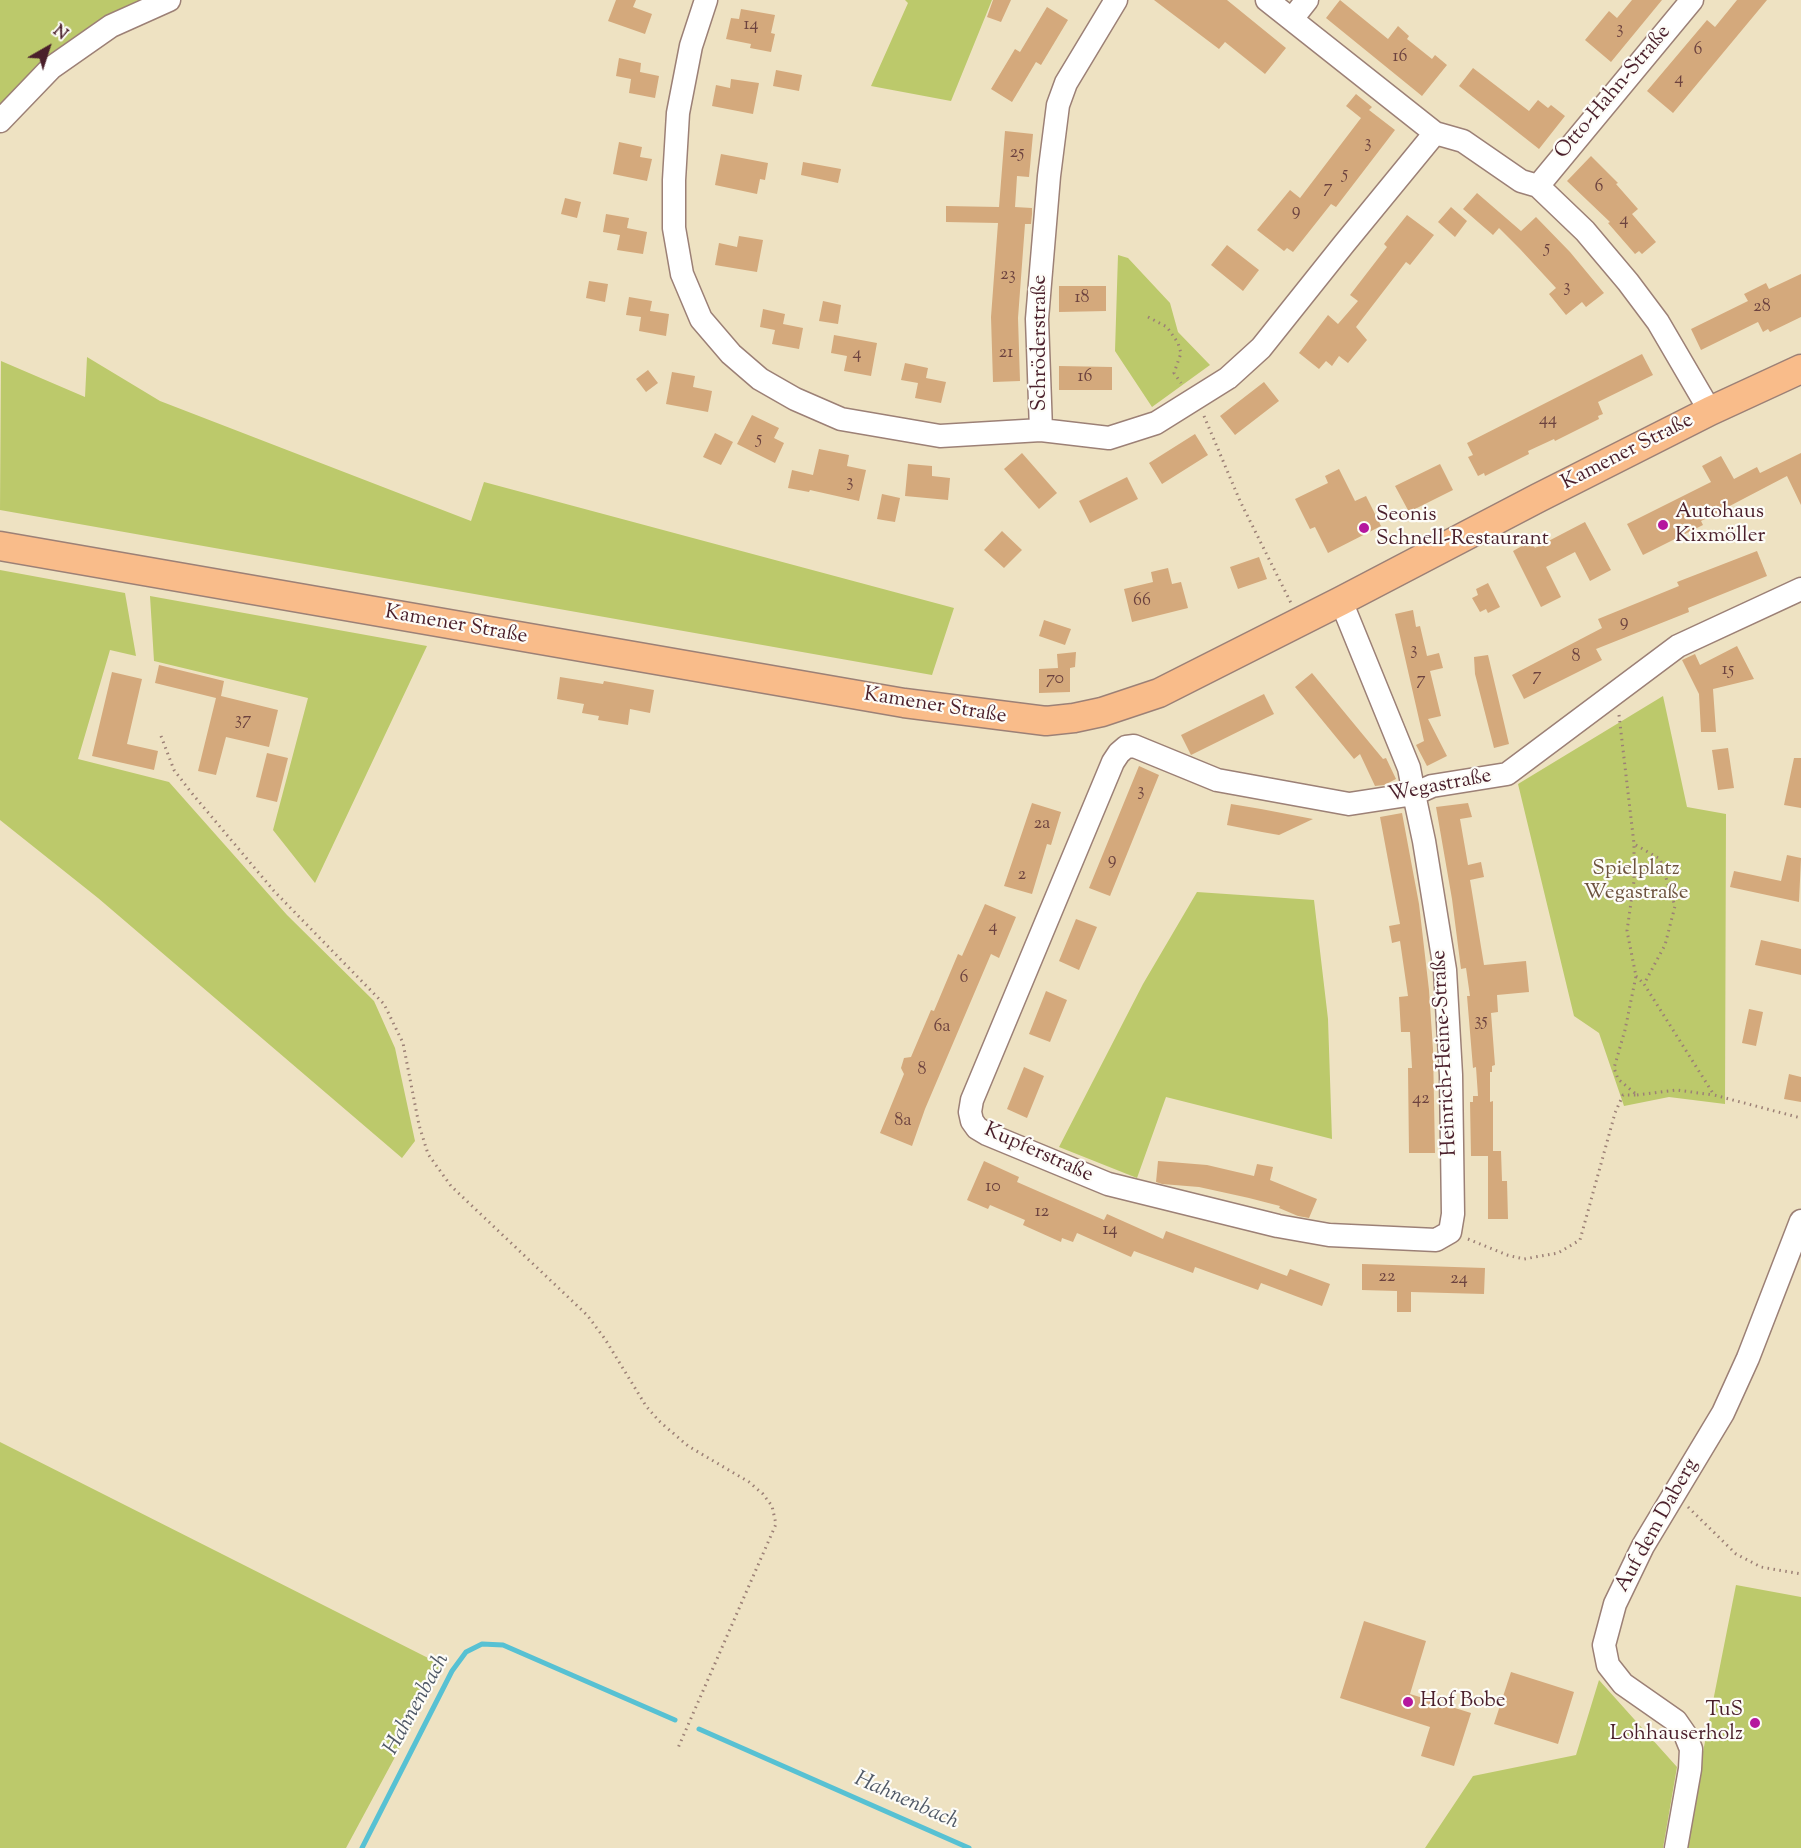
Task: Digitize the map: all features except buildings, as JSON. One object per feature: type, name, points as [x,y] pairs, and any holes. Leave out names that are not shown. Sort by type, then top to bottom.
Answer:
[{"type":"main road","name":"Kamener Straße","points":[[0,546],[892,701],[1014,719],[1046,721],[1102,712],[1159,693],[1341,602],[1538,498],[1710,411],[1801,369]]},
{"type":"street","points":[[0,122],[51,68],[111,26],[169,0]]},
{"type":"street","points":[[706,0],[691,46],[678,112],[674,180],[674,228],[682,273],[701,319],[730,354],[760,379],[795,399],[841,419],[940,436],[1041,430]]},
{"type":"street","name":"Schröderstraße","points":[[1116,0],[1066,83],[1058,105],[1049,176],[1037,319],[1041,430],[1109,438],[1156,423],[1228,378],[1261,348],[1435,133]]},
{"type":"street","points":[[1267,0],[1435,133],[1462,141],[1521,181],[1538,186],[1585,231],[1628,282],[1658,322],[1710,411]]},
{"type":"street","points":[[1292,19],[1307,0]]},
{"type":"street","name":"Otto-Hahn-Straße","points":[[1538,186],[1692,0]]},
{"type":"street","name":"Wegastraße","points":[[1113,762],[1126,747],[1134,746],[1217,780],[1349,804],[1414,794],[1432,786],[1507,774],[1678,646],[1801,589]]},
{"type":"street","name":"Heinrich-Heine-Straße","points":[[1341,602],[1409,768],[1424,841],[1445,970],[1452,1076],[1453,1214],[1450,1232]]},
{"type":"street","name":"Kupferstraße","points":[[1113,762],[972,1100],[970,1112],[977,1128],[1108,1184],[1278,1226],[1329,1235],[1421,1240],[1436,1240],[1450,1232]]},
{"type":"street","name":"Auf dem Daberg","points":[[1676,1848],[1690,1769],[1691,1749],[1676,1721],[1623,1684],[1608,1665],[1604,1645],[1615,1604],[1643,1546],[1672,1494],[1723,1413],[1748,1359],[1797,1230]]},
{"type":"path","points":[[1148,317],[1159,321],[1174,335],[1181,353],[1174,373],[1204,416],[1240,501],[1290,601]]},
{"type":"path","points":[[1614,693],[1634,843],[1634,881],[1627,931],[1636,976],[1625,1030],[1614,1068],[1618,1079],[1637,1095]]},
{"type":"path","points":[[161,736],[174,770],[190,791],[274,891],[384,1004],[403,1043],[419,1125],[428,1154],[451,1186],[587,1315],[605,1339],[646,1407],[658,1421],[688,1446],[749,1482],[763,1494],[772,1506],[776,1524],[678,1748]]},
{"type":"path","points":[[1634,843],[1660,859],[1675,906],[1665,945],[1644,984]]},
{"type":"path","points":[[1636,976],[1644,984],[1714,1095]]},
{"type":"path","points":[[1450,1232],[1507,1255],[1524,1259],[1558,1253],[1580,1240],[1615,1113],[1623,1095],[1677,1090],[1714,1095],[1801,1118]]},
{"type":"path","points":[[1672,1494],[1694,1512],[1736,1554],[1761,1567],[1801,1574]]},
{"type":"green space","points":[[0,0],[143,0],[109,14],[57,55],[0,111]]},
{"type":"green space","points":[[905,0],[992,0],[951,101],[871,86],[908,3]]},
{"type":"green space","points":[[1118,255],[1128,258],[1170,303],[1178,332],[1210,365],[1152,407],[1115,351]]},
{"type":"green space","points":[[87,357],[160,401],[471,521],[484,482],[954,608],[932,675],[0,510],[1,361],[85,397]]},
{"type":"green space","points":[[0,570],[125,593],[136,656],[110,650],[78,759],[169,782],[287,915],[374,1001],[395,1048],[415,1141],[402,1158],[98,898],[0,820]]},
{"type":"green space","points":[[150,596],[427,646],[315,883],[273,830],[308,698],[154,661]]},
{"type":"green space","name":"Spielplatz Wegastraße","points":[[1663,696],[1687,807],[1726,814],[1725,1104],[1669,1097],[1624,1106],[1599,1033],[1574,1016],[1518,784]]},
{"type":"green space","points":[[1197,892],[1314,900],[1328,1019],[1332,1139],[1166,1097],[1137,1178],[1059,1147],[1143,984]]},
{"type":"green space","points":[[0,1442],[444,1666],[346,1848],[0,1848]]},
{"type":"green space","name":"TuS Lohhauserholz","points":[[1736,1585],[1801,1597],[1801,1848],[1684,1848]]},
{"type":"green space","points":[[1599,1680],[1677,1767],[1663,1848],[1425,1848],[1473,1776],[1576,1755]]},
{"type":"waterway","name":"Hahnenbach","points":[[362,1848],[452,1671],[466,1652],[482,1644],[503,1645],[675,1720]]},
{"type":"waterway","name":"Hahnenbach","points":[[699,1729],[969,1848]]},
{"type":"place","name":"Autohaus Kixmöller","points":[[1663,525]]},
{"type":"place","name":"Seonis Schnell-Restaurant","points":[[1364,528]]},
{"type":"place","name":"Hof Bobe","points":[[1408,1702]]},
{"type":"place","name":"TuS Lohhauserholz","points":[[1755,1723]]}]
